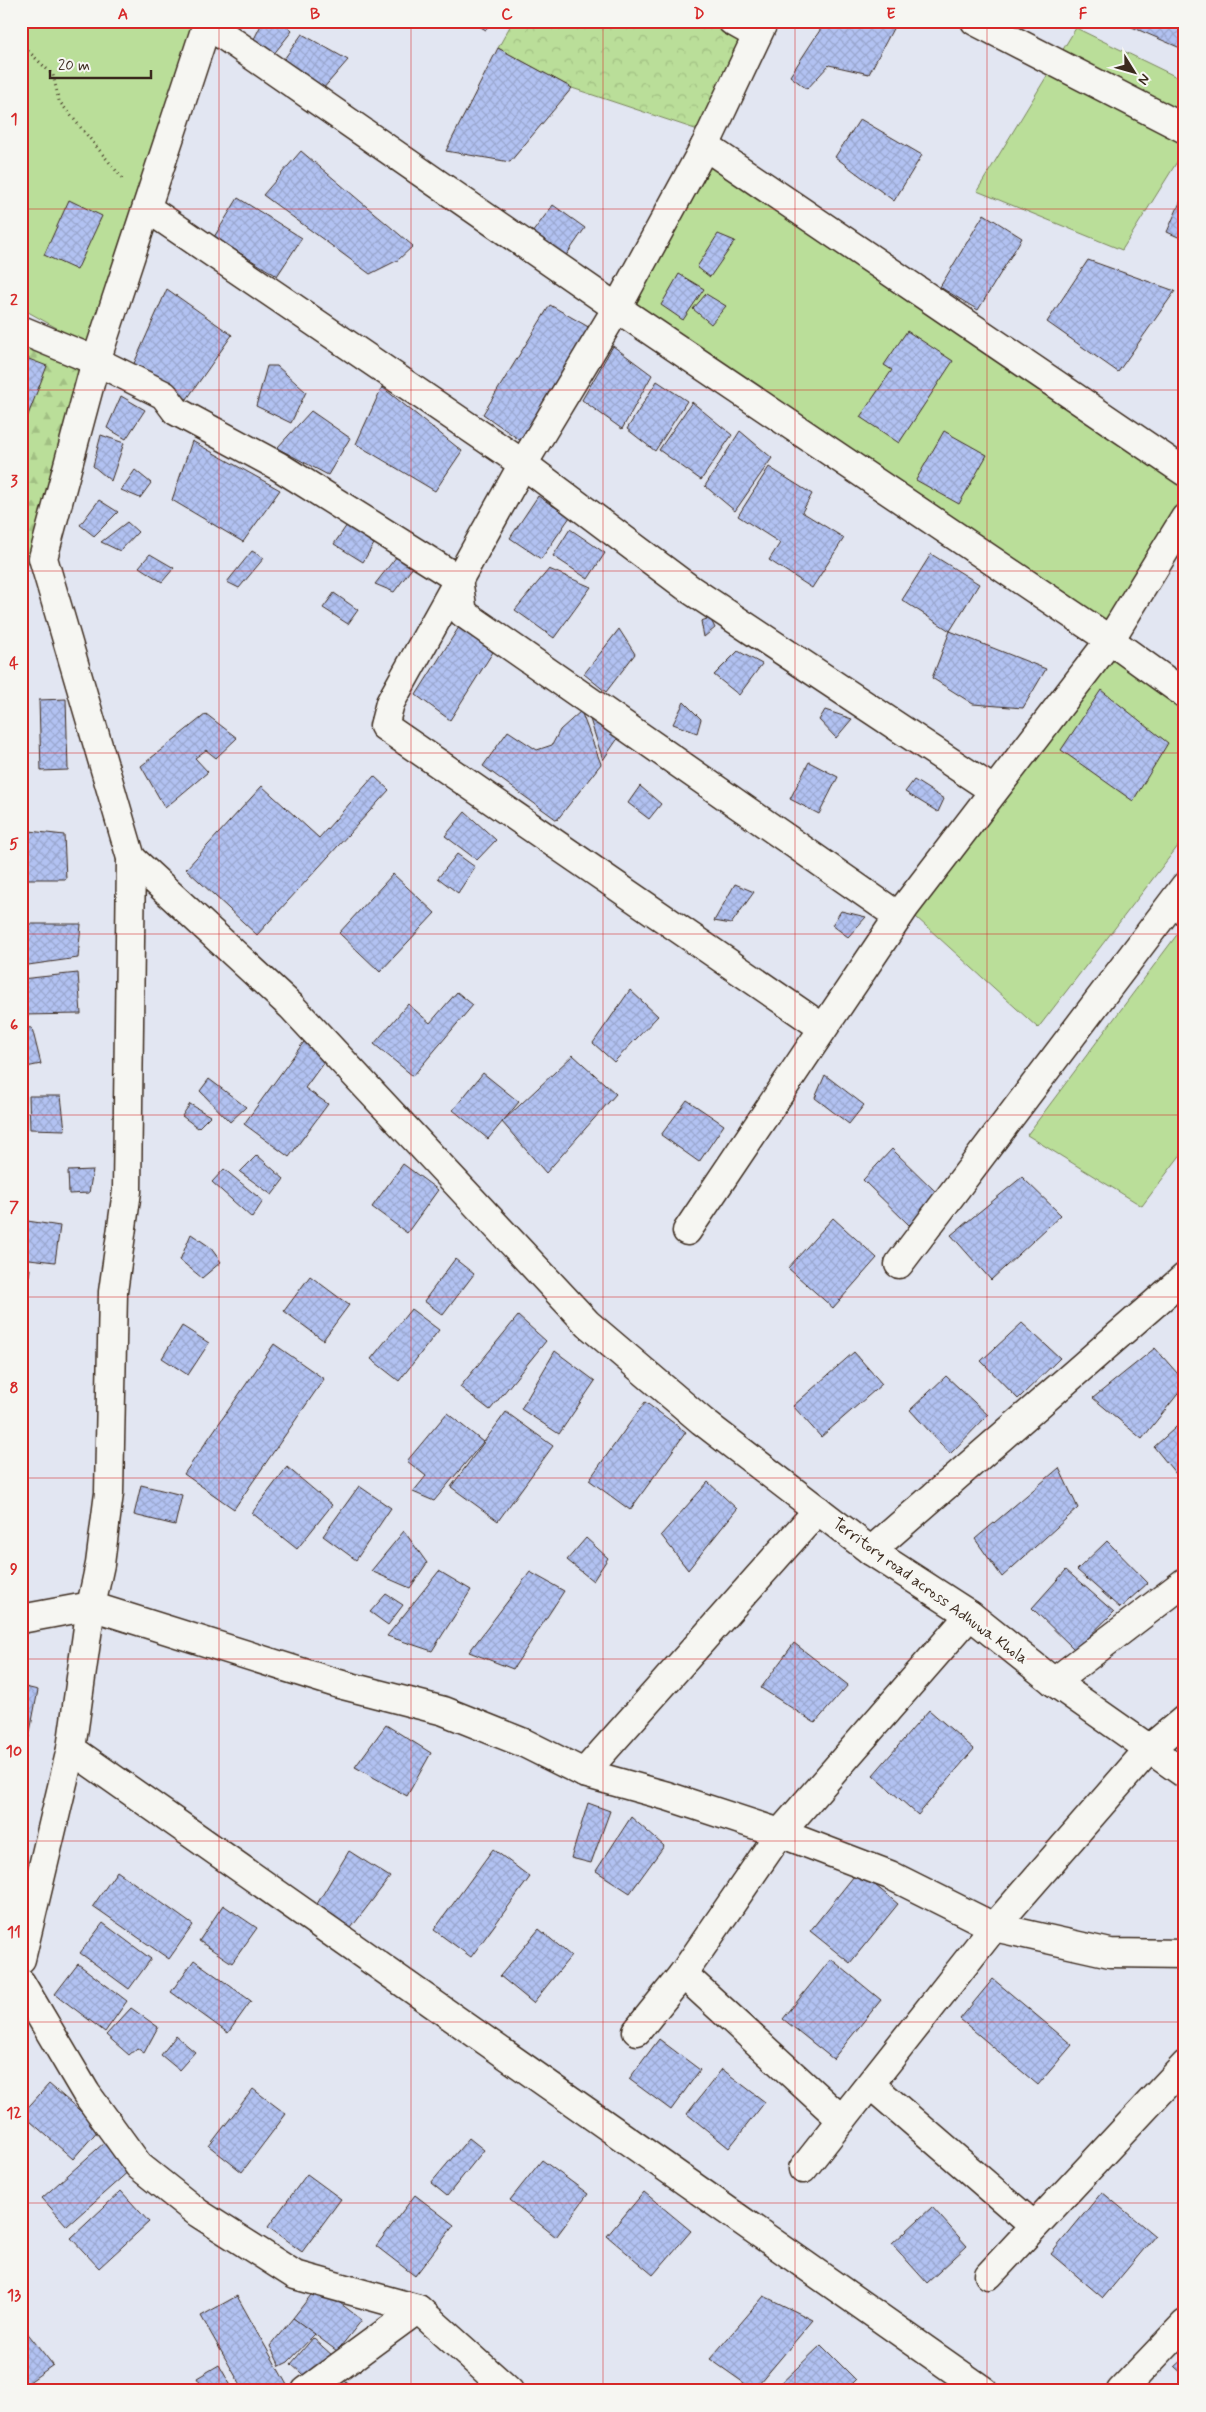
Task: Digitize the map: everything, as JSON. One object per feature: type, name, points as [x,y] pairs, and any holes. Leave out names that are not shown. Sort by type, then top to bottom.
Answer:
[{"type":"street","points":[[732,21],[760,28],[705,146],[617,308],[523,464],[458,578],[390,703],[384,726],[823,1028]]},
{"type":"street","points":[[975,21],[1185,129]]},
{"type":"street","points":[[21,1959],[71,1749],[91,1606],[100,1564],[109,1493],[113,1292],[127,1191],[131,858],[43,558],[96,361],[207,22],[617,308],[1110,640],[1185,694]]},
{"type":"street","points":[[705,146],[1185,472]]},
{"type":"street","points":[[147,208],[523,464],[691,590],[993,790]]},
{"type":"street","points":[[21,330],[96,361],[164,395],[176,411],[278,466],[458,578],[463,613],[898,916]]},
{"type":"street","points":[[687,1231],[898,916],[1110,640],[1185,518]]},
{"type":"street","name":"Territory road across Adhuwa Khola","points":[[131,858],[291,1006],[588,1324],[702,1421],[871,1551],[970,1615],[1054,1682],[1185,1774]]},
{"type":"street","points":[[900,1264],[1185,886]]},
{"type":"street","points":[[871,1551],[1185,1277]]},
{"type":"street","points":[[584,1773],[818,1510]]},
{"type":"street","points":[[1054,1682],[1185,1582]]},
{"type":"street","points":[[21,1619],[91,1606],[339,1684],[444,1710],[524,1743],[584,1773],[667,1796],[780,1833],[890,1875],[994,1927],[1110,1953],[1185,1954]]},
{"type":"street","points":[[637,2031],[682,1974],[780,1833],[970,1615]]},
{"type":"street","points":[[803,2169],[994,1927],[1149,1749],[1185,1719]]},
{"type":"street","points":[[71,1749],[984,2391]]},
{"type":"street","points":[[682,1974],[842,2120]]},
{"type":"street","points":[[21,1983],[86,2094],[139,2166],[198,2212],[295,2275],[418,2310],[508,2391]]},
{"type":"street","points":[[989,2275],[1185,2065]]},
{"type":"street","points":[[871,2085],[1034,2226]]},
{"type":"street","points":[[306,2391],[418,2310]]},
{"type":"street","points":[[1121,2391],[1185,2324]]},
{"type":"path","points":[[21,44],[52,74],[59,101],[147,208]]},
{"type":"green space","points":[[21,21],[208,21],[87,345],[21,308]]},
{"type":"green space","points":[[513,21],[732,21],[757,35],[710,134],[572,88],[498,48]]},
{"type":"green space","points":[[1076,28],[1185,81],[1185,149],[1122,250],[977,191]]},
{"type":"green space","points":[[710,134],[1185,471],[1185,518],[1110,640],[1185,694],[1185,837],[1038,1028],[905,907],[1109,640],[617,308]]},
{"type":"green space","points":[[21,337],[85,368],[43,558],[21,567]]},
{"type":"green space","points":[[1185,924],[1185,1149],[1142,1206],[1027,1135]]},
{"type":"building","points":[[263,21],[281,21],[292,31],[273,55],[253,41]]},
{"type":"building","points":[[470,21],[491,21],[486,30]]},
{"type":"building","points":[[826,21],[897,21],[869,74],[829,65],[807,89],[790,76]]},
{"type":"building","points":[[1118,21],[1185,21],[1185,50]]},
{"type":"building","points":[[302,34],[348,60],[322,90],[282,62]]},
{"type":"building","points":[[498,48],[572,88],[510,162],[446,151]]},
{"type":"building","points":[[860,119],[922,155],[894,201],[835,157]]},
{"type":"building","points":[[301,151],[413,246],[398,260],[370,274],[263,195]]},
{"type":"building","points":[[1185,191],[1185,240],[1167,232]]},
{"type":"building","points":[[238,198],[302,238],[277,276],[214,237]]},
{"type":"building","points":[[69,200],[102,216],[77,270],[44,255]]},
{"type":"building","points":[[553,205],[585,228],[565,257],[532,233]]},
{"type":"building","points":[[984,214],[1022,238],[978,310],[940,287]]},
{"type":"building","points":[[718,234],[735,241],[710,277],[697,267]]},
{"type":"building","points":[[1088,260],[1175,291],[1118,372],[1047,322]]},
{"type":"building","points":[[679,274],[704,289],[683,320],[661,305]]},
{"type":"building","points":[[167,289],[232,335],[187,399],[132,368]]},
{"type":"building","points":[[706,294],[726,306],[711,324],[693,309]]},
{"type":"building","points":[[550,305],[592,329],[521,441],[483,414]]},
{"type":"building","points":[[907,331],[953,361],[899,443],[860,417],[892,370],[884,365]]},
{"type":"building","points":[[613,346],[652,375],[622,429],[582,400]]},
{"type":"building","points":[[21,356],[47,366],[23,428],[21,427]]},
{"type":"building","points":[[267,366],[277,366],[306,392],[291,423],[256,406]]},
{"type":"building","points":[[657,381],[687,401],[655,451],[627,429]]},
{"type":"building","points":[[382,387],[462,451],[435,491],[356,444]]},
{"type":"building","points":[[121,396],[145,410],[126,439],[107,428]]},
{"type":"building","points":[[692,402],[732,435],[701,480],[659,450]]},
{"type":"building","points":[[311,411],[350,438],[328,475],[277,448]]},
{"type":"building","points":[[740,431],[772,458],[735,511],[705,486]]},
{"type":"building","points":[[944,431],[987,455],[959,504],[916,480]]},
{"type":"building","points":[[101,435],[124,443],[111,481],[93,466]]},
{"type":"building","points":[[192,441],[280,490],[243,542],[172,500]]},
{"type":"building","points":[[769,467],[812,494],[802,512],[844,538],[812,588],[769,560],[780,543],[738,516]]},
{"type":"building","points":[[135,470],[151,483],[140,498],[121,490]]},
{"type":"building","points":[[538,496],[570,517],[541,559],[510,538]]},
{"type":"building","points":[[99,500],[118,512],[94,536],[80,525]]},
{"type":"building","points":[[127,522],[138,532],[120,551],[101,542]]},
{"type":"building","points":[[347,525],[374,544],[363,562],[334,544]]},
{"type":"building","points":[[570,529],[605,553],[588,579],[553,556]]},
{"type":"building","points":[[252,551],[264,558],[239,588],[227,582]]},
{"type":"building","points":[[150,554],[174,568],[162,582],[139,567]]},
{"type":"building","points":[[931,554],[979,584],[950,631],[902,600]]},
{"type":"building","points":[[397,556],[413,567],[394,592],[375,584]]},
{"type":"building","points":[[549,569],[591,587],[554,638],[515,610]]},
{"type":"building","points":[[334,593],[358,610],[348,624],[323,608]]},
{"type":"building","points":[[710,618],[715,628],[704,637],[701,621]]},
{"type":"building","points":[[459,627],[493,652],[450,720],[416,695]]},
{"type":"building","points":[[619,629],[635,654],[606,692],[584,674]]},
{"type":"building","points":[[950,631],[1046,669],[1023,708],[973,704],[932,678]]},
{"type":"building","points":[[738,651],[762,664],[739,695],[714,675]]},
{"type":"building","points":[[1101,690],[1168,743],[1133,801],[1061,750]]},
{"type":"building","points":[[66,699],[68,770],[41,771],[39,700]]},
{"type":"building","points":[[684,702],[701,719],[697,733],[673,724]]},
{"type":"building","points":[[825,710],[852,719],[836,738],[819,720]]},
{"type":"building","points":[[581,711],[601,764],[557,820],[483,766],[508,731],[537,750],[552,745],[560,730]]},
{"type":"building","points":[[206,714],[237,738],[216,758],[206,750],[195,758],[208,772],[165,808],[141,766]]},
{"type":"building","points":[[589,716],[623,731],[603,760]]},
{"type":"building","points":[[809,762],[838,777],[819,814],[790,799]]},
{"type":"building","points":[[374,776],[389,790],[257,935],[186,869],[262,786],[319,838]]},
{"type":"building","points":[[914,780],[944,799],[938,812],[905,792]]},
{"type":"building","points":[[640,786],[661,804],[649,819],[628,803]]},
{"type":"building","points":[[465,812],[496,840],[477,860],[445,836]]},
{"type":"building","points":[[21,830],[64,835],[66,879],[21,879]]},
{"type":"building","points":[[457,854],[475,867],[458,893],[438,878]]},
{"type":"building","points":[[393,874],[435,913],[380,972],[339,933]]},
{"type":"building","points":[[735,884],[754,892],[731,924],[714,921]]},
{"type":"building","points":[[841,911],[866,917],[848,937],[832,925]]},
{"type":"building","points":[[21,924],[81,924],[78,958],[21,966]]},
{"type":"building","points":[[78,973],[81,1014],[21,1015],[21,979]]},
{"type":"building","points":[[630,990],[658,1016],[614,1062],[593,1043]]},
{"type":"building","points":[[457,992],[473,1005],[413,1076],[374,1044],[408,1004],[430,1023]]},
{"type":"building","points":[[21,1027],[32,1028],[41,1064],[21,1068]]},
{"type":"building","points":[[306,1039],[329,1055],[305,1088],[328,1104],[289,1157],[244,1124]]},
{"type":"building","points":[[573,1055],[616,1094],[546,1173],[502,1122]]},
{"type":"building","points":[[483,1073],[519,1102],[488,1139],[453,1110]]},
{"type":"building","points":[[825,1075],[864,1105],[849,1124],[815,1098]]},
{"type":"building","points":[[209,1079],[246,1107],[230,1122],[200,1091]]},
{"type":"building","points":[[29,1096],[61,1096],[65,1130],[30,1129]]},
{"type":"building","points":[[687,1100],[724,1125],[699,1162],[661,1135]]},
{"type":"building","points":[[190,1104],[210,1116],[198,1128],[182,1116]]},
{"type":"building","points":[[892,1149],[939,1195],[909,1225],[863,1180]]},
{"type":"building","points":[[257,1155],[284,1179],[272,1195],[240,1172]]},
{"type":"building","points":[[403,1164],[438,1190],[407,1233],[372,1207]]},
{"type":"building","points":[[224,1169],[263,1201],[252,1218],[212,1182]]},
{"type":"building","points":[[93,1170],[89,1193],[69,1194],[68,1171]]},
{"type":"building","points":[[1022,1177],[1061,1215],[991,1280],[951,1235]]},
{"type":"building","points":[[833,1218],[877,1258],[833,1308],[788,1268]]},
{"type":"building","points":[[21,1220],[60,1226],[55,1262],[21,1258]]},
{"type":"building","points":[[191,1234],[210,1247],[221,1262],[202,1278],[180,1260]]},
{"type":"building","points":[[455,1259],[474,1274],[443,1315],[424,1301]]},
{"type":"building","points":[[21,1268],[30,1269],[26,1300],[21,1299]]},
{"type":"building","points":[[310,1276],[349,1305],[323,1340],[284,1311]]},
{"type":"building","points":[[411,1309],[439,1330],[399,1381],[371,1359]]},
{"type":"building","points":[[518,1316],[546,1341],[490,1410],[460,1387]]},
{"type":"building","points":[[1022,1323],[1060,1358],[1018,1399],[981,1361]]},
{"type":"building","points":[[182,1326],[209,1343],[188,1375],[162,1358]]},
{"type":"building","points":[[274,1344],[324,1379],[234,1509],[184,1474]]},
{"type":"building","points":[[1155,1348],[1185,1382],[1185,1385],[1142,1439],[1093,1398]]},
{"type":"building","points":[[555,1351],[595,1381],[559,1434],[521,1409]]},
{"type":"building","points":[[854,1352],[882,1384],[821,1437],[793,1406]]},
{"type":"building","points":[[946,1376],[988,1415],[950,1454],[910,1410]]},
{"type":"building","points":[[645,1402],[686,1432],[630,1510],[589,1480]]},
{"type":"building","points":[[506,1412],[553,1446],[498,1521],[451,1487]]},
{"type":"building","points":[[447,1413],[483,1442],[434,1501],[413,1492],[426,1476],[407,1461]]},
{"type":"building","points":[[1185,1419],[1185,1475],[1180,1479],[1154,1447]]},
{"type":"building","points":[[287,1467],[332,1505],[297,1549],[252,1513]]},
{"type":"building","points":[[1059,1468],[1078,1508],[1002,1577],[975,1539]]},
{"type":"building","points":[[708,1482],[737,1509],[688,1570],[661,1535]]},
{"type":"building","points":[[141,1485],[182,1495],[175,1525],[134,1515]]},
{"type":"building","points":[[359,1486],[391,1508],[356,1560],[323,1536]]},
{"type":"building","points":[[404,1531],[427,1563],[410,1588],[371,1571]]},
{"type":"building","points":[[586,1538],[608,1558],[593,1581],[567,1560]]},
{"type":"building","points":[[1107,1541],[1148,1583],[1120,1608],[1077,1570]]},
{"type":"building","points":[[1066,1570],[1114,1612],[1075,1650],[1032,1608]]},
{"type":"building","points":[[439,1571],[471,1590],[432,1651],[387,1636]]},
{"type":"building","points":[[530,1572],[564,1591],[513,1669],[469,1652]]},
{"type":"building","points":[[386,1594],[403,1605],[388,1625],[370,1612]]},
{"type":"building","points":[[794,1643],[848,1685],[815,1723],[761,1688]]},
{"type":"building","points":[[21,1686],[38,1690],[29,1737],[21,1736]]},
{"type":"building","points":[[929,1710],[974,1749],[918,1815],[873,1775]]},
{"type":"building","points":[[386,1725],[431,1753],[407,1796],[355,1767]]},
{"type":"building","points":[[588,1803],[610,1811],[591,1863],[571,1858]]},
{"type":"building","points":[[631,1817],[664,1846],[630,1893],[596,1871]]},
{"type":"building","points":[[493,1849],[530,1877],[471,1957],[434,1930]]},
{"type":"building","points":[[349,1851],[390,1877],[351,1928],[317,1904]]},
{"type":"building","points":[[117,1871],[193,1925],[169,1959],[93,1906]]},
{"type":"building","points":[[858,1871],[898,1904],[850,1963],[810,1931]]},
{"type":"building","points":[[223,1905],[257,1928],[232,1963],[199,1941]]},
{"type":"building","points":[[103,1923],[151,1959],[129,1989],[80,1953]]},
{"type":"building","points":[[539,1929],[571,1956],[533,2003],[500,1976]]},
{"type":"building","points":[[831,1959],[881,2000],[833,2059],[783,2019]]},
{"type":"building","points":[[194,1960],[251,2001],[228,2033],[171,1992]]},
{"type":"building","points":[[78,1964],[127,2001],[105,2032],[55,1994]]},
{"type":"building","points":[[993,1979],[1072,2045],[1038,2085],[960,2019]]},
{"type":"building","points":[[131,2008],[158,2027],[144,2053],[137,2048],[129,2055],[106,2035]]},
{"type":"building","points":[[176,2036],[195,2052],[179,2070],[161,2055]]},
{"type":"building","points":[[659,2039],[700,2070],[671,2110],[629,2079]]},
{"type":"building","points":[[722,2069],[765,2102],[729,2148],[687,2114]]},
{"type":"building","points":[[49,2084],[100,2128],[73,2159],[22,2114]]},
{"type":"building","points":[[253,2089],[286,2114],[242,2172],[209,2146]]},
{"type":"building","points":[[469,2138],[484,2150],[447,2196],[431,2183]]},
{"type":"building","points":[[105,2142],[130,2170],[67,2226],[42,2198]]},
{"type":"building","points":[[542,2160],[588,2194],[556,2237],[510,2200]]},
{"type":"building","points":[[307,2174],[341,2199],[302,2252],[268,2227]]},
{"type":"building","points":[[121,2191],[149,2222],[99,2268],[71,2238]]},
{"type":"building","points":[[644,2192],[691,2231],[653,2275],[607,2236]]},
{"type":"building","points":[[1102,2192],[1155,2236],[1103,2298],[1051,2254]]},
{"type":"building","points":[[415,2195],[454,2225],[415,2276],[376,2246]]},
{"type":"building","points":[[932,2207],[967,2246],[927,2283],[892,2244]]},
{"type":"building","points":[[318,2286],[362,2320],[337,2351],[293,2318]]},
{"type":"building","points":[[237,2296],[287,2385],[277,2391],[244,2391],[201,2316]]},
{"type":"building","points":[[764,2296],[813,2320],[754,2390],[710,2359]]},
{"type":"building","points":[[293,2318],[315,2334],[288,2362],[280,2366],[270,2346]]},
{"type":"building","points":[[21,2325],[53,2365],[21,2388]]},
{"type":"building","points":[[313,2338],[333,2356],[310,2381],[291,2364]]},
{"type":"building","points":[[821,2345],[856,2380],[845,2391],[773,2391]]},
{"type":"building","points":[[1185,2358],[1185,2376],[1175,2367]]},
{"type":"building","points":[[219,2365],[234,2391],[205,2391],[197,2378]]},
{"type":"building","points":[[346,2382],[357,2391],[339,2391]]},
{"type":"building","points":[[167,2383],[173,2391],[157,2391]]}]
